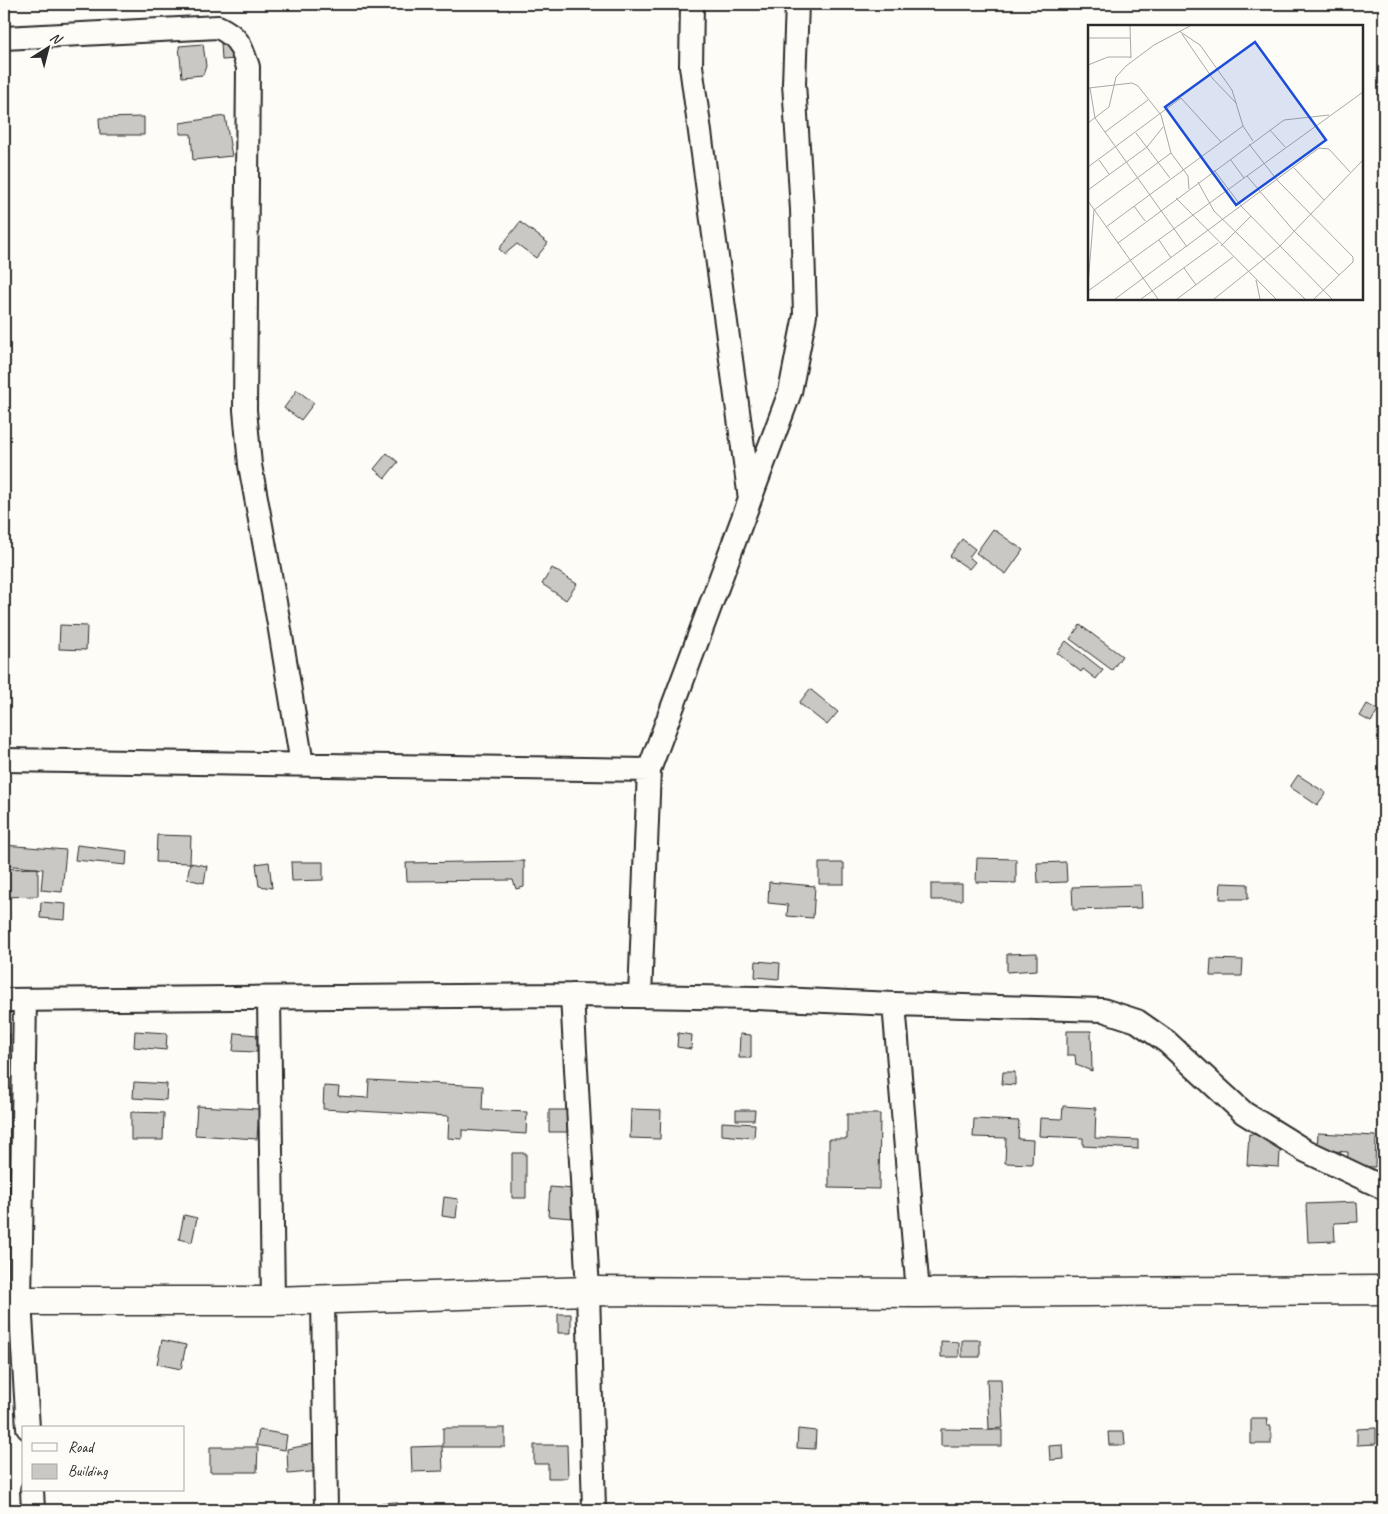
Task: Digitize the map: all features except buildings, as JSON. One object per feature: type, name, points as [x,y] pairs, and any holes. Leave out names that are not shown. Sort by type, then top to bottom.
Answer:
[{"type":"street","points":[[692,4],[690,66],[750,501]]},
{"type":"street","points":[[640,996],[649,770],[790,392],[805,315],[794,84],[797,4]]},
{"type":"street","points":[[4,38],[218,27],[229,32],[240,44],[248,67],[245,410],[250,465],[302,764]]},
{"type":"street","points":[[4,760],[649,770]]},
{"type":"street","points":[[572,995],[588,1291],[594,1510]]},
{"type":"street","points":[[28,1426],[12,1301],[14,1000],[572,995],[756,998],[1104,1010],[1137,1021],[1167,1042],[1244,1112],[1304,1150],[1384,1188]]},
{"type":"street","points":[[269,999],[273,1301]]},
{"type":"street","points":[[894,1004],[918,1293]]},
{"type":"street","points":[[12,1301],[273,1301],[588,1291],[918,1293],[1384,1290]]},
{"type":"street","points":[[323,1299],[326,1510]]},
{"type":"street","points":[[32,1492],[33,1510]]}]
